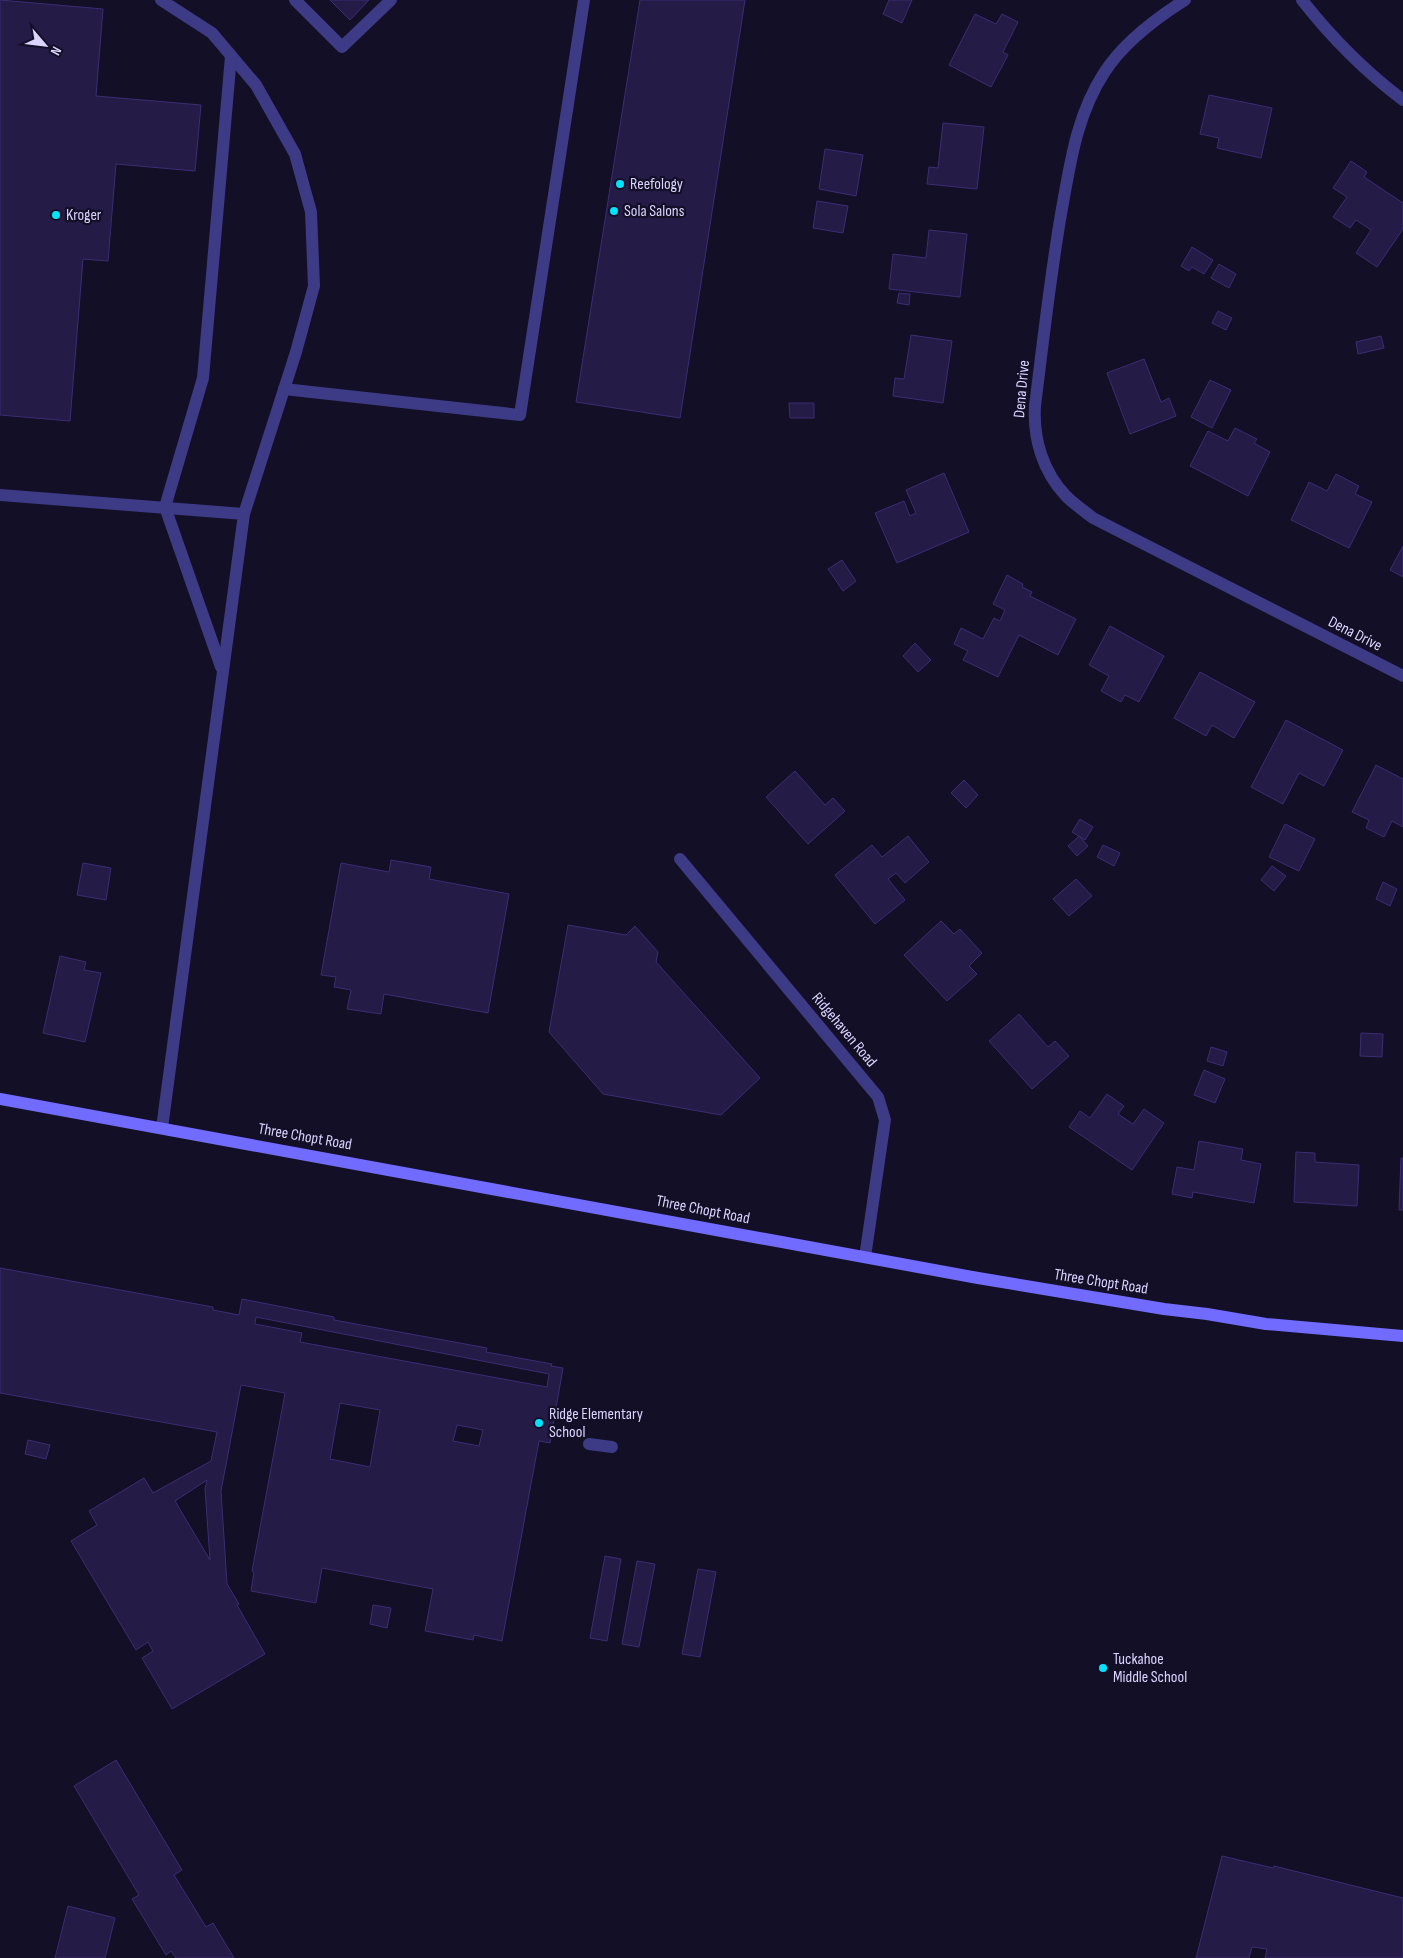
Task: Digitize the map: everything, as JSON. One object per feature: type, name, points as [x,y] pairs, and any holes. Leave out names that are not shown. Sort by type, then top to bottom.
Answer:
[{"type":"main road","name":"Three Chopt Road","points":[[0,1099],[988,1280],[1266,1324],[1403,1336]]},
{"type":"street","points":[[161,0],[212,33],[256,85],[295,154],[311,212],[314,286],[284,389],[244,514],[162,1128]]},
{"type":"street","points":[[295,0],[342,47],[391,0]]},
{"type":"street","points":[[284,389],[520,415],[584,0]]},
{"type":"street","name":"Dena Drive","points":[[1185,0],[1170,9],[1126,45],[1104,72],[1088,102],[1073,146],[1053,262],[1035,406],[1034,421],[1039,451],[1048,473],[1066,496],[1093,518],[1403,676]]},
{"type":"street","points":[[1302,0],[1322,26],[1386,87],[1403,100]]},
{"type":"street","points":[[222,670],[165,507],[203,378],[231,56]]},
{"type":"street","points":[[0,494],[244,514]]},
{"type":"street","name":"Ridgehaven Road","points":[[680,860],[878,1097],[885,1120],[865,1257]]},
{"type":"street","points":[[590,1444],[612,1447]]},
{"type":"building","name":"Kroger","points":[[0,0],[103,9],[96,96],[201,105],[195,171],[116,164],[108,261],[83,259],[70,421],[0,415]]},
{"type":"building","points":[[330,0],[369,0],[350,20]]},
{"type":"building","points":[[640,0],[745,0],[680,418],[576,402]]},
{"type":"building","points":[[889,0],[912,0],[902,23],[883,14]]},
{"type":"building","points":[[975,14],[996,24],[1002,14],[1018,22],[1003,52],[1008,55],[991,87],[949,65]]},
{"type":"building","points":[[1209,95],[1272,108],[1261,158],[1217,148],[1219,138],[1200,134]]},
{"type":"building","points":[[943,123],[984,127],[977,189],[927,184],[929,167],[938,168]]},
{"type":"building","points":[[825,149],[863,155],[856,196],[819,189]]},
{"type":"building","points":[[1351,161],[1367,172],[1364,177],[1403,203],[1403,229],[1377,267],[1356,253],[1371,230],[1356,220],[1350,228],[1333,217],[1347,197],[1333,188]]},
{"type":"building","points":[[817,201],[848,206],[843,233],[813,228]]},
{"type":"building","points":[[929,230],[967,234],[960,297],[889,289],[893,254],[926,258]]},
{"type":"building","points":[[1192,247],[1213,260],[1204,274],[1192,267],[1189,271],[1181,266]]},
{"type":"building","points":[[1219,264],[1236,274],[1229,288],[1211,278]]},
{"type":"building","points":[[899,293],[910,294],[909,305],[897,303]]},
{"type":"building","points":[[1218,311],[1232,318],[1226,330],[1212,323]]},
{"type":"building","points":[[911,335],[952,341],[943,403],[893,396],[895,378],[904,379]]},
{"type":"building","points":[[1381,336],[1384,348],[1358,354],[1356,342]]},
{"type":"building","points":[[1144,359],[1161,402],[1169,398],[1176,416],[1130,434],[1107,373]]},
{"type":"building","points":[[1210,380],[1231,390],[1212,428],[1191,417]]},
{"type":"building","points":[[789,403],[814,403],[814,418],[790,418]]},
{"type":"building","points":[[1235,428],[1257,439],[1254,443],[1270,452],[1248,496],[1190,466],[1208,431],[1228,441]]},
{"type":"building","points":[[944,473],[969,532],[897,563],[875,513],[904,501],[910,516],[916,513],[906,490]]},
{"type":"building","points":[[1336,474],[1359,486],[1355,494],[1372,502],[1349,548],[1291,520],[1309,482],[1327,491]]},
{"type":"building","points":[[1403,546],[1403,577],[1390,570]]},
{"type":"building","points":[[842,560],[856,581],[843,591],[828,569]]},
{"type":"building","points":[[1007,575],[1023,584],[1022,587],[1032,592],[1030,596],[1076,619],[1058,655],[1019,635],[998,677],[963,660],[968,651],[954,644],[961,628],[983,639],[994,618],[1000,621],[1005,610],[993,604]]},
{"type":"building","points":[[1110,626],[1164,656],[1139,702],[1125,695],[1121,702],[1101,691],[1109,676],[1089,665]]},
{"type":"building","points":[[915,643],[931,660],[918,672],[903,656]]},
{"type":"building","points":[[1200,672],[1255,702],[1234,738],[1212,725],[1206,736],[1174,718]]},
{"type":"building","points":[[1286,720],[1343,750],[1324,786],[1299,773],[1283,804],[1251,787]]},
{"type":"building","points":[[1376,765],[1403,779],[1403,827],[1392,821],[1384,837],[1366,828],[1369,820],[1352,812]]},
{"type":"building","points":[[795,771],[825,805],[833,798],[845,811],[808,844],[766,797]]},
{"type":"building","points":[[964,780],[978,795],[966,808],[951,793]]},
{"type":"building","points":[[1080,819],[1093,827],[1085,840],[1072,832]]},
{"type":"building","points":[[1285,824],[1315,839],[1299,871],[1269,857]]},
{"type":"building","points":[[908,836],[929,862],[905,883],[896,873],[888,879],[905,900],[875,924],[835,875],[872,845],[882,857]]},
{"type":"building","points":[[1079,836],[1088,846],[1077,856],[1068,846]]},
{"type":"building","points":[[1103,845],[1120,853],[1114,866],[1097,857]]},
{"type":"building","points":[[391,860],[431,867],[429,879],[509,894],[488,1013],[384,994],[381,1014],[347,1009],[351,990],[334,987],[336,977],[321,975],[341,863],[389,872]]},
{"type":"building","points":[[83,863],[111,868],[106,900],[77,895]]},
{"type":"building","points":[[1272,866],[1286,876],[1274,891],[1261,880]]},
{"type":"building","points":[[1076,879],[1092,896],[1069,916],[1053,899]]},
{"type":"building","points":[[1383,882],[1397,889],[1390,906],[1376,899]]},
{"type":"building","points":[[941,921],[954,934],[960,929],[982,953],[969,966],[977,974],[947,1001],[904,955]]},
{"type":"building","points":[[568,925],[626,935],[635,926],[658,952],[656,962],[760,1078],[721,1115],[603,1094],[549,1032]]},
{"type":"building","points":[[60,956],[86,962],[84,970],[101,973],[85,1042],[43,1033]]},
{"type":"building","points":[[1019,1014],[1048,1047],[1055,1041],[1069,1056],[1032,1089],[989,1041]]},
{"type":"building","points":[[1361,1033],[1383,1034],[1382,1057],[1360,1056]]},
{"type":"building","points":[[1211,1047],[1227,1052],[1223,1066],[1207,1061]]},
{"type":"building","points":[[1204,1070],[1225,1079],[1215,1103],[1194,1095]]},
{"type":"building","points":[[1107,1094],[1124,1106],[1118,1114],[1133,1124],[1144,1109],[1164,1123],[1132,1170],[1069,1127],[1080,1111],[1090,1118]]},
{"type":"building","points":[[1199,1141],[1243,1149],[1241,1160],[1261,1164],[1254,1203],[1193,1192],[1192,1198],[1172,1194],[1177,1167],[1194,1170]]},
{"type":"building","points":[[1296,1152],[1315,1153],[1315,1162],[1359,1165],[1357,1206],[1294,1202]]},
{"type":"building","points":[[1401,1158],[1403,1158],[1403,1210],[1399,1210]]},
{"type":"building","points":[[0,1268],[213,1307],[213,1310],[239,1315],[242,1299],[334,1317],[334,1320],[487,1348],[486,1352],[552,1364],[551,1366],[563,1368],[550,1443],[539,1441],[502,1641],[474,1635],[473,1640],[425,1631],[433,1589],[322,1568],[316,1603],[251,1591],[254,1572],[252,1571],[285,1393],[241,1385],[221,1491],[227,1584],[265,1654],[172,1709],[142,1658],[153,1651],[148,1642],[136,1650],[71,1541],[97,1525],[89,1511],[144,1478],[153,1493],[211,1461],[217,1432],[0,1393]],"holes":[[[256,1317],[549,1374],[547,1387],[300,1342],[302,1333],[255,1324]],[[340,1403],[380,1410],[370,1467],[330,1459]],[[457,1425],[483,1430],[479,1446],[453,1441]],[[207,1480],[205,1489],[210,1560],[175,1501]]]},
{"type":"building","points":[[28,1440],[50,1445],[46,1459],[25,1454]]},
{"type":"building","points":[[605,1556],[621,1559],[607,1641],[590,1638]]},
{"type":"building","points":[[637,1561],[655,1564],[639,1647],[622,1644]]},
{"type":"building","points":[[698,1569],[716,1572],[700,1657],[682,1654]]},
{"type":"building","points":[[373,1605],[391,1608],[387,1628],[370,1624]]},
{"type":"building","points":[[116,1760],[182,1870],[174,1875],[206,1927],[213,1923],[234,1958],[176,1958],[171,1951],[166,1955],[132,1899],[139,1895],[74,1786]]},
{"type":"building","points":[[1222,1856],[1273,1868],[1274,1866],[1403,1898],[1403,1958],[1265,1958],[1267,1949],[1252,1947],[1249,1958],[1196,1958]]},
{"type":"building","points":[[68,1906],[115,1918],[105,1958],[55,1958]]},
{"type":"place","name":"Reefology","points":[[620,184]]},
{"type":"place","name":"Sola Salons","points":[[614,211]]},
{"type":"place","name":"Kroger","points":[[56,215]]},
{"type":"place","name":"Ridge Elementary School","points":[[539,1423]]},
{"type":"place","name":"Tuckahoe Middle School","points":[[1103,1668]]}]
